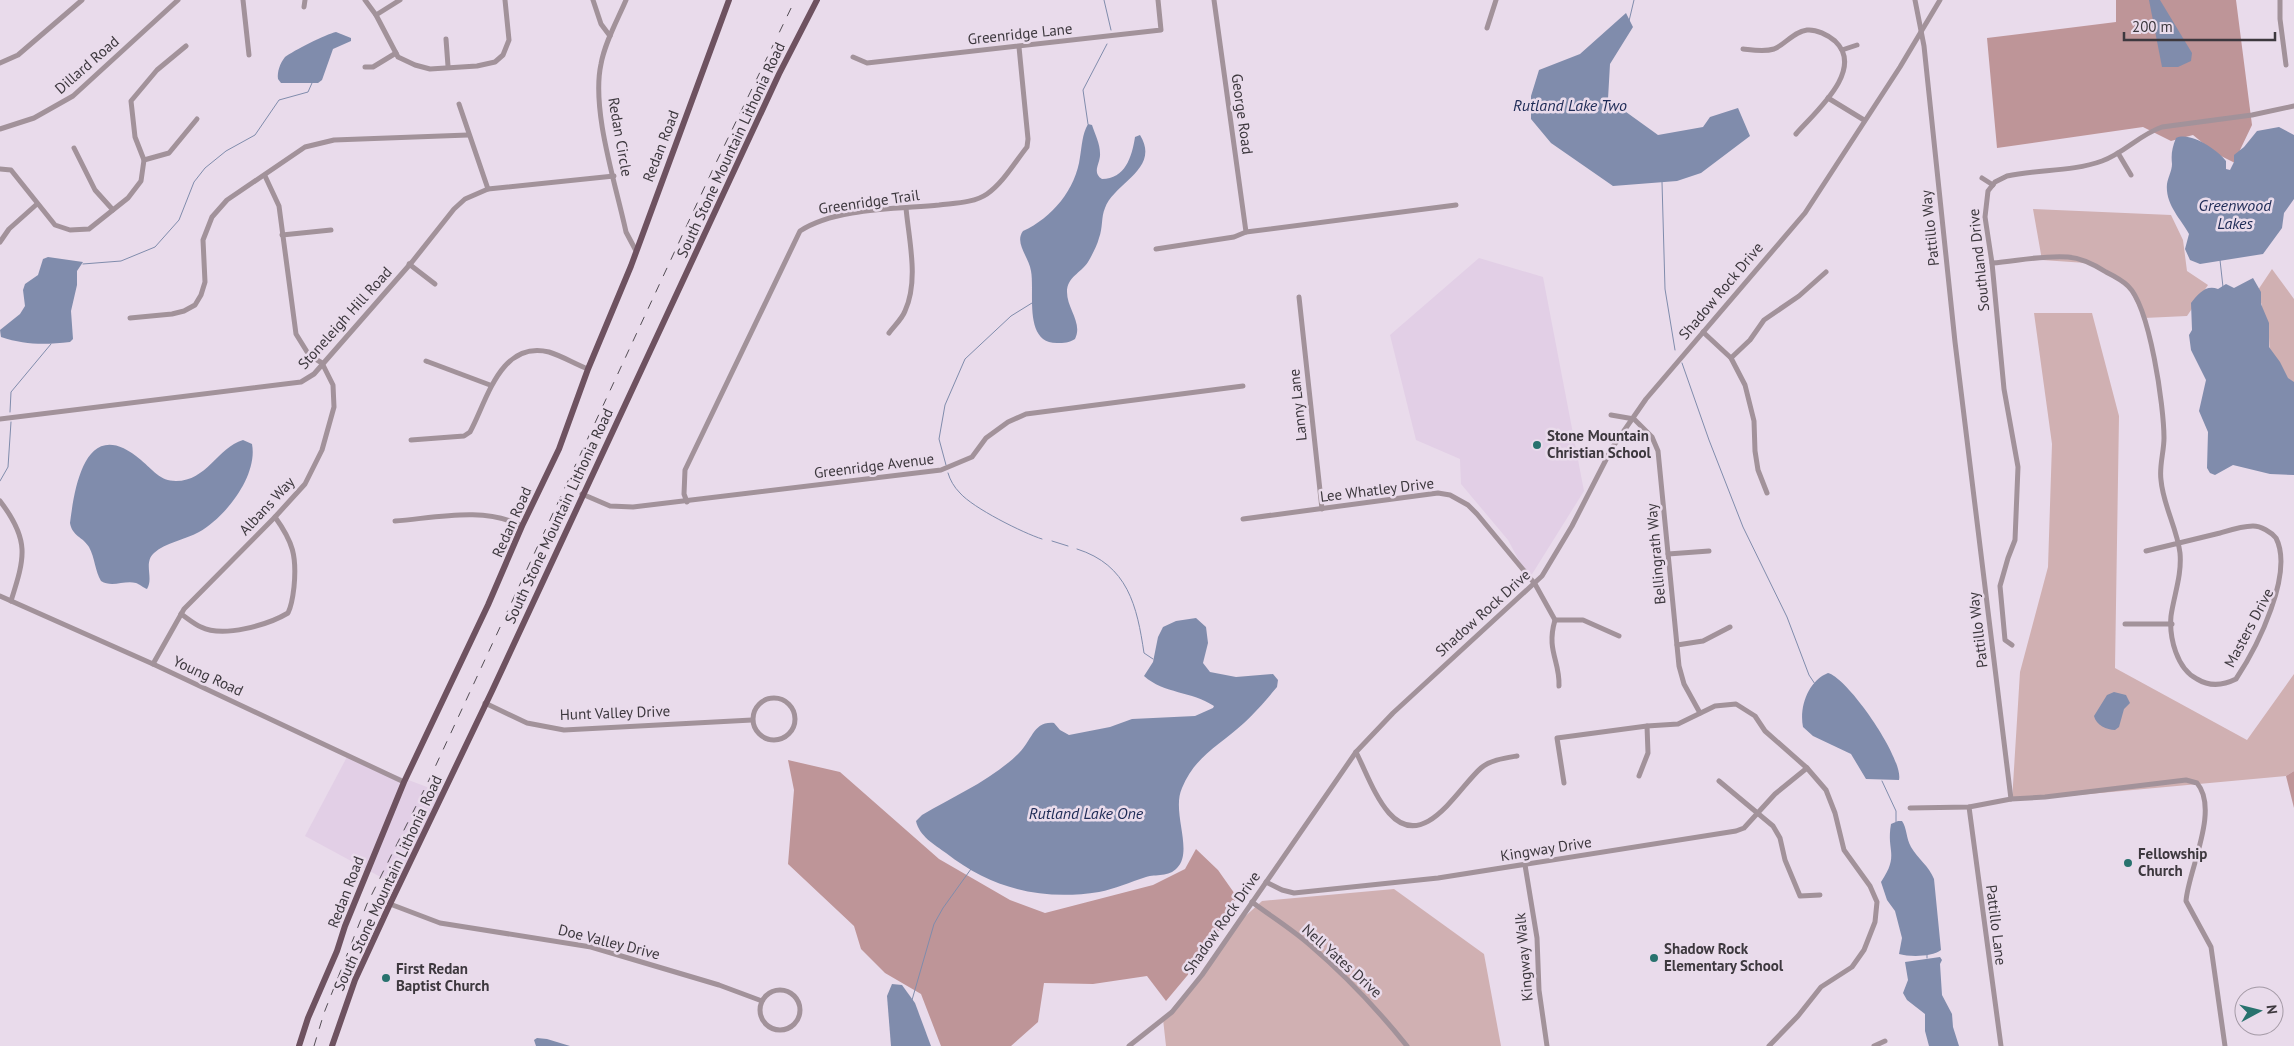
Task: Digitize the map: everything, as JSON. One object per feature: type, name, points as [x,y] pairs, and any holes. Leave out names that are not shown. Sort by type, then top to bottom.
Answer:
[{"type":"main road","name":"Redan Road","points":[[299,1046],[308,1018],[337,951],[348,918],[404,782],[498,585],[522,526],[559,449],[729,0]]},
{"type":"main road","name":"South Stone Mountain Lithonia Road","points":[[332,1046],[355,980],[390,904],[720,205],[779,74],[817,0]]},
{"type":"street","points":[[0,63],[18,55],[82,0]]},
{"type":"street","name":"Dillard Road","points":[[0,129],[34,118],[73,96],[178,0]]},
{"type":"street","points":[[243,0],[249,55]]},
{"type":"street","points":[[304,7],[305,0]]},
{"type":"street","points":[[365,0],[376,15],[398,57],[415,65],[430,68],[478,66],[495,62],[503,55],[509,40],[505,0]]},
{"type":"street","points":[[376,15],[400,0]]},
{"type":"street","points":[[592,0],[601,24],[610,36]]},
{"type":"street","name":"Redan Circle","points":[[626,0],[610,36],[601,64],[599,99],[626,232],[636,249]]},
{"type":"street","name":"Greenridge Lane","points":[[853,58],[867,63],[1161,30],[1158,0]]},
{"type":"street","name":"George Road","points":[[1214,0],[1246,232]]},
{"type":"street","points":[[1487,28],[1496,0]]},
{"type":"street","name":"Pattillo Way","points":[[1915,0],[1924,46],[1955,342],[2011,799]]},
{"type":"street","name":"Shadow Rock Drive","points":[[1129,1046],[1172,1012],[1202,975],[1356,752],[1393,713],[1535,584],[1572,526],[1612,448],[1634,419],[1646,399],[1805,213],[1940,0]]},
{"type":"street","points":[[2280,0],[2280,20],[2286,65]]},
{"type":"street","points":[[1743,49],[1773,49],[1794,35],[1808,30],[1830,37],[1842,50],[1844,70],[1841,81],[1796,134]]},
{"type":"street","points":[[446,38],[448,66]]},
{"type":"street","points":[[1842,50],[1857,44]]},
{"type":"street","points":[[0,169],[11,170],[55,225],[70,230],[89,229],[136,190],[141,181],[144,160],[135,137],[131,100],[157,70],[186,46]]},
{"type":"street","name":"Greenridge Trail","points":[[687,502],[684,494],[685,470],[800,231],[814,222],[861,212],[964,202],[986,195],[995,188],[1027,147],[1028,139],[1019,47]]},
{"type":"street","points":[[365,67],[373,67],[396,52]]},
{"type":"street","points":[[1828,98],[1864,120]]},
{"type":"street","points":[[460,104],[468,134],[488,189]]},
{"type":"street","points":[[1982,178],[1993,185],[2007,176],[2090,165],[2118,153],[2148,132],[2162,127],[2252,115],[2294,106]]},
{"type":"street","points":[[144,160],[169,153],[196,119]]},
{"type":"street","points":[[130,318],[172,314],[184,311],[195,305],[201,295],[205,282],[202,240],[208,223],[221,205],[265,176],[292,154],[319,142],[468,134]]},
{"type":"street","points":[[74,148],[95,190],[113,210]]},
{"type":"street","points":[[2118,153],[2131,175]]},
{"type":"street","name":"Albans Way","points":[[153,664],[181,614],[197,594],[276,517],[305,484],[322,450],[335,400],[333,385],[322,363],[309,355],[296,334],[279,206],[265,176]]},
{"type":"street","name":"Stoneleigh Hill Road","points":[[0,419],[294,384],[314,374],[459,204],[471,195],[488,189],[614,176]]},
{"type":"street","name":"Southland Drive","points":[[1993,185],[1988,191],[1985,202],[1985,217],[1992,263],[2004,389],[2018,467],[2015,540],[2000,586],[2005,640],[2012,645]]},
{"type":"street","points":[[0,242],[9,228],[37,204]]},
{"type":"street","points":[[1156,249],[1234,238],[1246,232],[1456,205]]},
{"type":"street","points":[[889,333],[905,313],[910,298],[912,277],[906,208]]},
{"type":"street","points":[[282,235],[332,230]]},
{"type":"street","name":"Masters Drive","points":[[1992,263],[2069,257],[2096,266],[2119,278],[2136,296],[2144,316],[2160,395],[2164,436],[2160,479],[2178,543],[2179,571],[2172,624],[2173,639],[2178,656],[2188,674],[2206,683],[2226,684],[2236,679],[2244,668],[2286,583]]},
{"type":"street","points":[[409,264],[435,284]]},
{"type":"street","points":[[1731,358],[1750,340],[1764,320],[1799,296],[1826,272]]},
{"type":"street","name":"Lanny Lane","points":[[1299,297],[1322,510]]},
{"type":"street","points":[[1704,332],[1731,358],[1745,384],[1756,439],[1755,452],[1758,470],[1767,493]]},
{"type":"street","points":[[410,440],[464,436],[470,432],[490,386],[512,359],[532,351],[548,352],[588,369]]},
{"type":"street","points":[[426,361],[490,386]]},
{"type":"street","name":"Greenridge Avenue","points":[[582,494],[610,506],[632,507],[687,502],[942,470],[972,457],[986,438],[1008,422],[1026,414],[1243,386]]},
{"type":"street","points":[[1611,416],[1634,419]]},
{"type":"street","name":"Bellingrath Way","points":[[1634,419],[1652,437],[1658,451],[1677,645],[1684,684],[1700,713]]},
{"type":"street","name":"Lee Whatley Drive","points":[[1243,519],[1322,510],[1423,494],[1438,493],[1450,495],[1468,505],[1477,514],[1535,584],[1555,620]]},
{"type":"street","points":[[0,501],[14,520],[22,546],[23,562],[11,601]]},
{"type":"street","points":[[395,521],[478,515],[501,518],[522,526]]},
{"type":"street","points":[[181,614],[200,627],[214,631],[261,626],[288,613],[291,606],[296,566],[292,544],[276,517]]},
{"type":"street","name":"Masters Drive","points":[[2146,551],[2237,528],[2262,527],[2274,535],[2283,546],[2286,559],[2286,576]]},
{"type":"street","points":[[1668,554],[1709,552]]},
{"type":"street","name":"Young Road","points":[[0,596],[153,664],[404,782]]},
{"type":"street","points":[[1559,686],[1560,676],[1554,662],[1551,639],[1555,620],[1583,620],[1619,636]]},
{"type":"street","points":[[2125,624],[2172,624]]},
{"type":"street","points":[[1677,645],[1703,641],[1730,627]]},
{"type":"street","points":[[774,698],[788,702],[793,708],[795,721],[788,735],[772,740],[763,737],[755,729],[752,720],[761,703],[774,698]]},
{"type":"street","name":"Hunt Valley Drive","points":[[485,703],[526,723],[564,730],[752,720]]},
{"type":"street","points":[[1564,783],[1558,738],[1647,726],[1678,724],[1724,704],[1736,704],[1755,716],[1765,731],[1807,768],[1826,790],[1835,813],[1844,850],[1870,886],[1877,902],[1877,911],[1870,936],[1859,958],[1852,967],[1821,987],[1798,1016],[1769,1046]]},
{"type":"street","points":[[1640,776],[1648,753],[1647,726]]},
{"type":"street","points":[[1356,752],[1389,813],[1400,822],[1414,825],[1429,822],[1435,818],[1482,767],[1494,760],[1517,756]]},
{"type":"street","name":"Kingway Drive","points":[[1266,882],[1282,890],[1300,892],[1438,878],[1736,831],[1744,828],[1779,791],[1807,768]]},
{"type":"street","points":[[1910,808],[1969,807],[2011,799],[2045,797],[2186,780],[2197,783],[2203,793],[2203,832],[2186,901],[2211,947],[2225,1046]]},
{"type":"street","points":[[1719,781],[1773,826],[1778,834],[1785,860],[1800,896],[1820,896]]},
{"type":"street","name":"Pattillo Lane","points":[[1969,807],[2001,1046]]},
{"type":"street","name":"Kingway Walk","points":[[1525,865],[1535,925],[1547,1046]]},
{"type":"street","name":"Nell Yates Drive","points":[[1252,902],[1300,937],[1330,963],[1376,1008],[1407,1046]]},
{"type":"street","name":"Doe Valley Drive","points":[[390,904],[440,923],[591,947],[719,985],[762,1001]]},
{"type":"street","points":[[776,990],[790,992],[795,996],[801,1008],[798,1020],[788,1029],[774,1029],[768,1026],[760,1014],[762,1001],[770,992],[776,990]]},
{"type":"street","points":[[1874,1046],[1884,1041]]},
{"type":"shaded area","points":[[2116,0],[2236,0],[2252,125],[2240,150],[2237,164],[2215,153],[2193,135],[2171,141],[2143,127],[1997,148],[1987,38],[2116,22]]},
{"type":"shaded area","points":[[2033,209],[2171,215],[2183,240],[2187,271],[2208,285],[2187,316],[2144,318],[2125,281],[2086,263],[2042,260]]},
{"type":"shaded area","points":[[1479,258],[1543,277],[1584,491],[1529,579],[1508,540],[1461,484],[1460,459],[1416,440],[1390,335]]},
{"type":"shaded area","points":[[2272,269],[2294,299],[2294,395],[2270,363],[2269,337],[2258,290]]},
{"type":"shaded area","points":[[2034,313],[2092,313],[2119,416],[2115,668],[2247,740],[2294,674],[2294,771],[2286,776],[2012,801],[2020,672],[2048,567],[2052,444]]},
{"type":"shaded area","points":[[347,757],[443,793],[401,888],[305,836]]},
{"type":"shaded area","points":[[788,760],[840,772],[939,859],[1010,900],[1045,913],[1153,885],[1185,869],[1196,849],[1218,870],[1237,897],[1207,952],[1166,1001],[1147,976],[1093,984],[1044,983],[1038,1022],[1011,1046],[941,1046],[921,994],[885,973],[861,949],[854,926],[788,864],[794,790]]},
{"type":"shaded area","points":[[2294,771],[2294,808],[2286,776]]},
{"type":"shaded area","points":[[1394,889],[1484,954],[1501,1046],[1166,1046],[1163,1019],[1191,987],[1240,921],[1262,901]]},
{"type":"water","points":[[2149,0],[2160,0],[2192,53],[2191,61],[2178,67],[2162,67]]},
{"type":"water","name":"Rutland Lake Two","points":[[1626,13],[1633,27],[1610,64],[1608,99],[1658,135],[1703,127],[1710,117],[1738,108],[1750,136],[1701,173],[1677,181],[1613,186],[1551,143],[1531,119],[1531,96],[1539,70],[1580,54]]},
{"type":"water","points":[[336,32],[351,38],[351,41],[333,49],[322,80],[318,83],[281,83],[278,79],[278,73],[285,57],[310,43]]},
{"type":"water","points":[[1088,124],[1092,125],[1099,146],[1100,157],[1097,173],[1102,179],[1110,178],[1122,171],[1132,152],[1135,137],[1140,135],[1145,147],[1145,157],[1134,175],[1110,199],[1104,211],[1097,244],[1088,262],[1069,283],[1067,292],[1069,304],[1076,322],[1077,333],[1073,340],[1057,343],[1046,341],[1039,335],[1035,326],[1031,271],[1020,240],[1023,231],[1053,210],[1068,191],[1078,169],[1083,136]]},
{"type":"water","name":"Greenwood Lakes","points":[[2279,127],[2294,135],[2294,199],[2284,213],[2282,228],[2263,254],[2200,264],[2190,260],[2185,249],[2189,234],[2174,210],[2167,191],[2172,167],[2172,151],[2176,138],[2189,137],[2210,147],[2226,161],[2226,169],[2230,170],[2234,162],[2234,155],[2244,147],[2257,131]]},
{"type":"water","points":[[48,257],[83,262],[77,271],[77,285],[71,311],[73,339],[70,342],[35,344],[1,337],[0,330],[20,314],[25,306],[23,290],[25,284],[38,275],[43,259]]},
{"type":"water","points":[[2253,278],[2261,292],[2261,304],[2269,323],[2269,347],[2280,362],[2288,378],[2294,382],[2294,475],[2270,474],[2233,465],[2215,475],[2210,473],[2207,468],[2208,432],[2199,411],[2206,380],[2191,350],[2189,335],[2192,330],[2191,303],[2199,293],[2206,289],[2218,289],[2226,284],[2234,288]]},
{"type":"water","points":[[243,440],[252,444],[253,456],[245,482],[238,494],[220,516],[209,525],[194,535],[164,546],[154,553],[149,561],[150,580],[147,589],[136,583],[109,584],[101,581],[89,547],[75,534],[70,523],[80,473],[87,459],[96,449],[108,445],[123,448],[161,477],[170,481],[176,481],[187,480],[196,476],[226,450]]},
{"type":"water","name":"Rutland Lake One","points":[[1196,618],[1206,627],[1208,643],[1203,663],[1210,672],[1236,677],[1273,674],[1278,680],[1277,687],[1257,710],[1201,759],[1187,777],[1179,798],[1183,842],[1182,861],[1174,871],[1146,877],[1099,892],[1058,895],[1038,893],[1000,884],[981,876],[937,847],[920,831],[916,821],[922,815],[972,787],[1008,763],[1019,753],[1037,728],[1042,725],[1054,723],[1060,730],[1069,735],[1110,727],[1132,719],[1195,716],[1213,708],[1214,706],[1205,701],[1160,686],[1144,676],[1153,662],[1158,637],[1163,627],[1176,621]]},
{"type":"water","points":[[1828,673],[1837,678],[1848,689],[1873,720],[1893,755],[1899,780],[1866,779],[1851,754],[1813,736],[1803,727],[1802,711],[1806,696],[1815,682]]},
{"type":"water","points":[[2114,692],[2126,695],[2130,703],[2124,709],[2119,727],[2115,730],[2102,726],[2094,716],[2107,695]]},
{"type":"water","points":[[1902,821],[1911,847],[1934,879],[1941,950],[1932,954],[1909,956],[1899,954],[1902,938],[1895,911],[1887,900],[1881,882],[1890,865],[1891,824]]},
{"type":"water","points":[[1940,957],[1942,960],[1940,964],[1942,995],[1952,1014],[1953,1027],[1959,1046],[1929,1046],[1925,1031],[1925,1014],[1907,1000],[1903,993],[1908,980],[1905,962]]},
{"type":"water","points":[[892,984],[902,985],[915,1003],[931,1046],[891,1046],[887,996]]},
{"type":"water","points":[[537,1038],[570,1046],[536,1046],[534,1040]]},
{"type":"waterway","points":[[1104,0],[1111,30]]},
{"type":"waterway","points":[[1629,21],[1634,0]]},
{"type":"waterway","points":[[1088,124],[1083,90],[1107,44]]},
{"type":"waterway","points":[[83,264],[121,261],[155,247],[179,220],[194,182],[205,168],[226,151],[255,135],[279,100],[308,92],[312,83]]},
{"type":"waterway","points":[[1662,182],[1665,289],[1675,350]]},
{"type":"waterway","points":[[2220,260],[2223,287]]},
{"type":"waterway","points":[[946,465],[939,439],[945,405],[965,359],[1011,316],[1032,303]]},
{"type":"waterway","points":[[10,412],[11,392],[51,344]]},
{"type":"waterway","points":[[1682,363],[1709,440],[1743,527],[1787,617],[1809,675],[1815,684]]},
{"type":"waterway","points":[[0,481],[8,467],[11,422]]},
{"type":"waterway","points":[[948,473],[952,483],[966,499],[1011,526],[1042,539]]},
{"type":"waterway","points":[[1052,541],[1068,546]]},
{"type":"waterway","points":[[1077,549],[1094,556],[1108,565],[1119,577],[1127,589],[1138,619],[1144,653],[1153,659]]},
{"type":"waterway","points":[[1882,781],[1896,811],[1896,822]]},
{"type":"waterway","points":[[912,1000],[934,924],[971,869]]},
{"type":"railway","points":[[314,1046],[324,1013],[367,904],[429,780],[713,169],[795,0]]},
{"type":"place","name":"Stone Mountain Christian School","points":[[1537,445]]},
{"type":"place","name":"Fellowship Church","points":[[2128,863]]},
{"type":"place","name":"Shadow Rock Elementary School","points":[[1654,958]]},
{"type":"place","name":"First Redan Baptist Church","points":[[386,978]]}]
